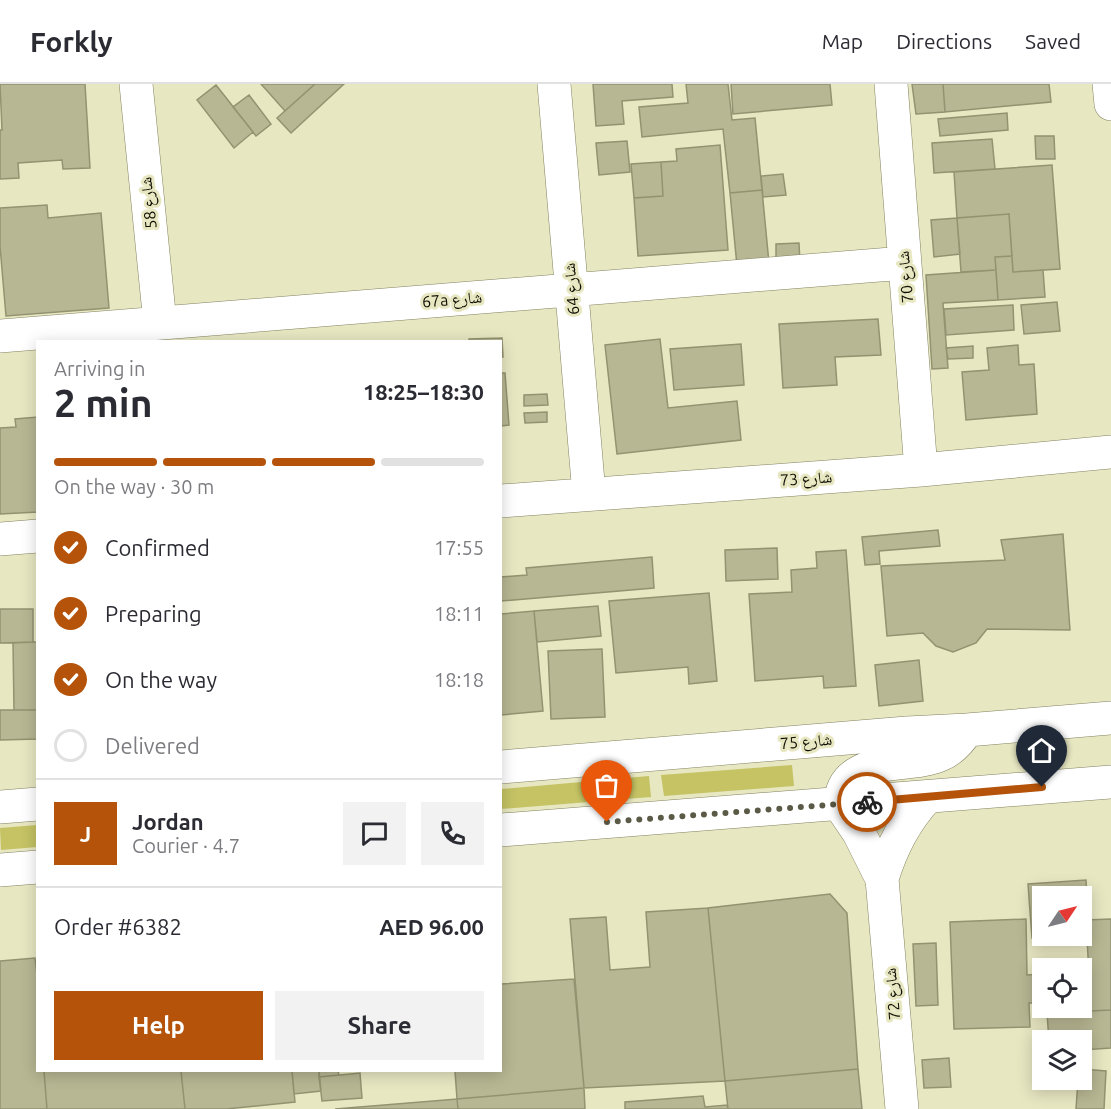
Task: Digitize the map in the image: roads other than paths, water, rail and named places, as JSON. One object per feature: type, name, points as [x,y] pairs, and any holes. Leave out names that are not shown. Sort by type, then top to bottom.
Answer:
[{"type":"street","name":"شارع 58","points":[[136,84],[160,323]]},
{"type":"street","name":"شارع 64","points":[[554,84],[589,494]]},
{"type":"street","name":"شارع 70","points":[[891,84],[921,470]]},
{"type":"street","points":[[1109,84],[1111,104]]},
{"type":"street","name":"67a شارع","points":[[0,336],[904,263]]},
{"type":"street","name":"شارع 73","points":[[502,501],[921,470],[1111,452]]},
{"type":"street","points":[[0,539],[36,536]]},
{"type":"street","name":"شارع 75","points":[[502,767],[1111,718]]},
{"type":"street","points":[[840,805],[844,786],[858,773],[876,766],[929,759],[941,755],[952,749],[967,730]]},
{"type":"street","points":[[502,830],[1111,782]]},
{"type":"street","name":"شارع 72","points":[[882,879],[899,835],[907,821],[927,797]]},
{"type":"street","points":[[0,807],[36,804]]},
{"type":"street","name":"شارع 72","points":[[840,805],[859,834],[882,879],[902,1109]]},
{"type":"street","points":[[0,870],[36,867]]}]
